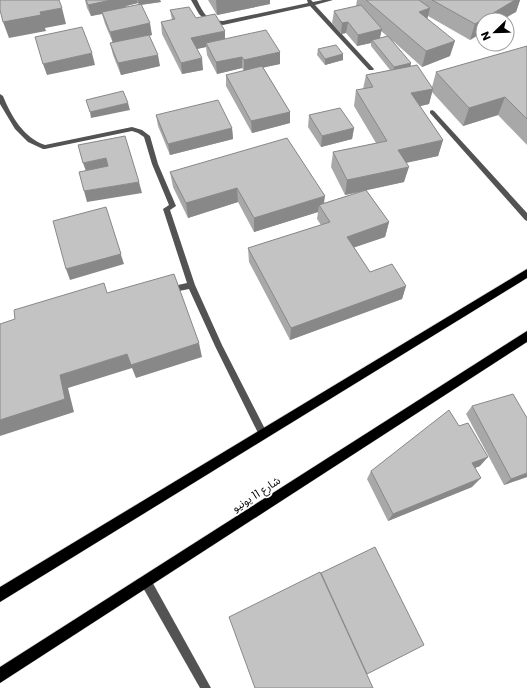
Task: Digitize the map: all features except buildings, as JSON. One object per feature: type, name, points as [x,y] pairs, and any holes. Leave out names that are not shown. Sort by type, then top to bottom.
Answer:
[{"type":"highway","points":[[0,595],[527,272]]},
{"type":"highway","name":"شارع 11 يونيو","points":[[0,676],[527,336]]},
{"type":"street","points":[[194,0],[205,20],[212,23],[223,23],[310,2],[330,0]]},
{"type":"street","points":[[310,2],[371,69]]},
{"type":"street","points":[[0,96],[3,105],[14,123],[29,140],[39,146],[45,147],[132,129],[145,133],[155,164],[173,206],[166,208],[191,285],[219,346],[263,434]]},
{"type":"street","points":[[432,112],[527,218]]},
{"type":"street","points":[[161,292],[191,285]]},
{"type":"street","points":[[146,582],[206,688]]}]
